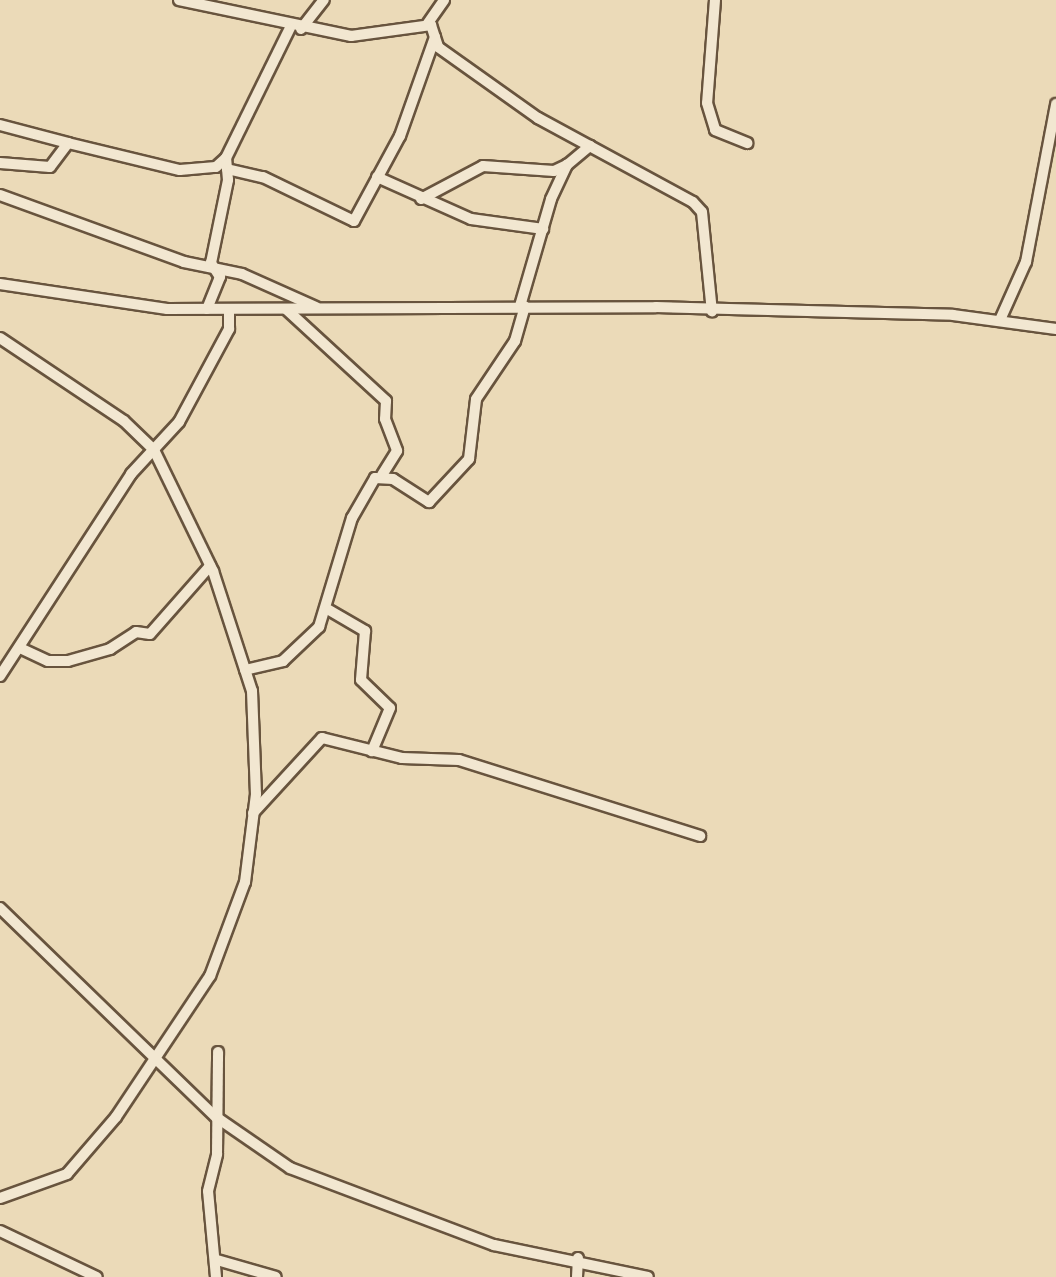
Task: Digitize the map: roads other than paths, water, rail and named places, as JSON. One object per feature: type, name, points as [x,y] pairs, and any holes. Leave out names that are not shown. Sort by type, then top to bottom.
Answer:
[{"type":"street","points":[[179,0],[296,28],[351,36],[428,23],[444,0]]},
{"type":"street","points":[[207,309],[220,276],[211,263],[226,164],[296,28],[324,0]]},
{"type":"street","points":[[715,0],[707,103],[715,130],[747,143]]},
{"type":"street","points":[[428,23],[438,47],[538,118],[702,212],[712,312]]},
{"type":"street","points":[[0,125],[180,170],[226,164],[263,177],[354,220],[400,136],[436,37]]},
{"type":"street","points":[[1000,320],[1026,262],[1056,104]]},
{"type":"street","points":[[0,163],[50,167],[68,143]]},
{"type":"street","points":[[421,199],[482,166],[554,171],[567,165],[590,146]]},
{"type":"street","points":[[383,475],[429,502],[469,459],[476,399],[515,341],[543,229],[567,165]]},
{"type":"street","points":[[377,177],[421,199],[471,219],[543,229]]},
{"type":"street","points":[[0,195],[184,262],[211,263],[320,308]]},
{"type":"street","points":[[0,284],[103,303],[207,309],[522,306],[1000,320],[1056,329]]},
{"type":"street","points":[[0,676],[131,474],[179,422],[229,329],[229,309]]},
{"type":"street","points":[[245,670],[293,655],[329,610],[352,518],[369,484],[383,475],[397,451],[385,419],[387,401],[286,309]]},
{"type":"street","points":[[0,338],[124,421],[154,450],[210,566],[245,670],[254,730],[253,813],[244,882],[226,947],[110,1124],[67,1174],[0,1198]]},
{"type":"street","points":[[20,648],[48,661],[68,661],[110,649],[136,632],[149,634],[210,566]]},
{"type":"street","points":[[329,610],[365,631],[361,680],[390,708],[372,751]]},
{"type":"street","points":[[253,813],[322,738],[372,751],[459,760],[700,836]]},
{"type":"street","points":[[0,908],[216,1117],[290,1168],[362,1199],[494,1245],[578,1258],[648,1277]]},
{"type":"street","points":[[216,1277],[217,1260],[208,1191],[217,1154],[218,1052]]},
{"type":"street","points":[[0,1231],[97,1277]]},
{"type":"street","points":[[577,1277],[578,1258]]},
{"type":"street","points":[[217,1260],[276,1277]]}]
